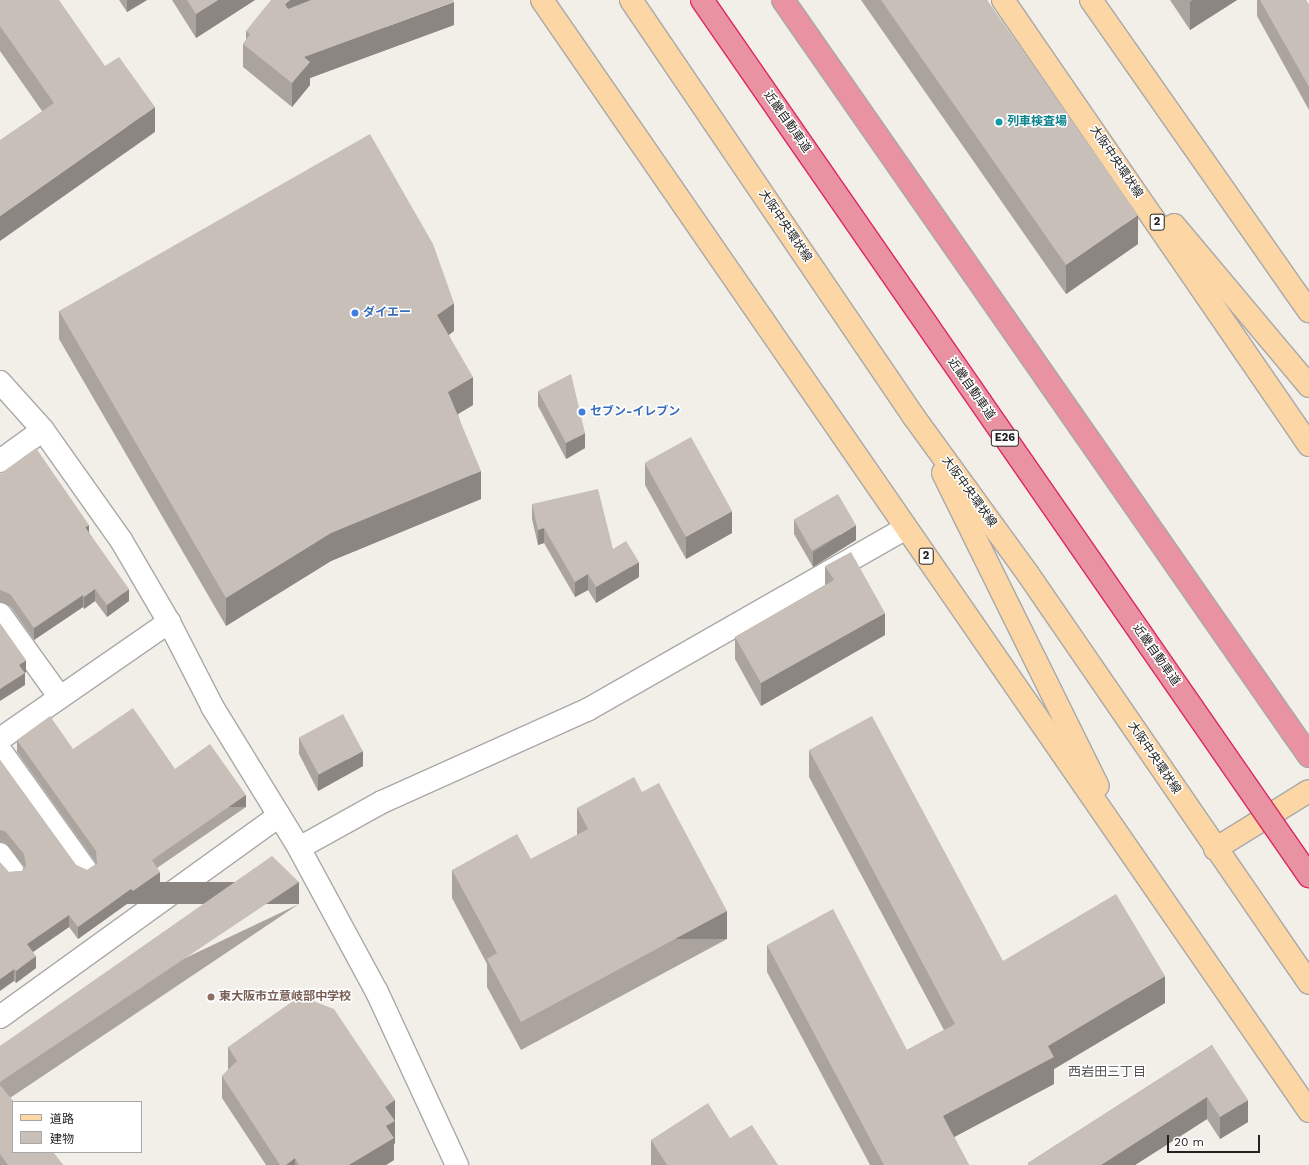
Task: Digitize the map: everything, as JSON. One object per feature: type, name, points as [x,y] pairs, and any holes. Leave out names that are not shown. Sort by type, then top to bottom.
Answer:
[{"type":"highway","name":"近畿自動車道","points":[[702,0],[1309,876]]},
{"type":"highway","points":[[783,0],[1309,756]]},
{"type":"main road","name":"2","points":[[542,0],[1309,1112]]},
{"type":"main road","name":"大阪中央環状線","points":[[631,0],[914,416],[1028,574],[1215,849],[1309,983]]},
{"type":"main road","name":"大阪中央環状線","points":[[1003,0],[1095,131],[1309,445]]},
{"type":"main road","points":[[1091,0],[1309,310]]},
{"type":"main road","points":[[1095,131],[1309,386]]},
{"type":"main road","points":[[914,416],[1134,857]]},
{"type":"main road","points":[[1215,849],[1309,792]]},
{"type":"street","points":[[0,382],[43,430],[121,540],[169,622],[213,708],[299,848],[377,992],[457,1165]]},
{"type":"street","points":[[0,461],[43,430]]},
{"type":"street","points":[[299,848],[382,802],[587,710],[906,528]]},
{"type":"street","points":[[0,614],[59,696]]},
{"type":"street","points":[[0,739],[59,696],[169,622]]},
{"type":"street","points":[[0,750],[86,870]]},
{"type":"street","points":[[2,1012],[279,816]]},
{"type":"street","points":[[0,854],[14,873]]},
{"type":"building","points":[[0,0],[59,0],[105,66],[119,57],[155,107],[0,216],[0,140],[54,103],[0,26]]},
{"type":"building","points":[[187,0],[218,0],[196,14]]},
{"type":"building","points":[[271,0],[290,0],[285,4],[288,9],[311,0],[453,0],[454,2],[304,57],[310,62],[292,83],[243,44],[250,34],[246,31]]},
{"type":"building","name":"列車検査場","points":[[881,0],[987,0],[1138,215],[1066,265]]},
{"type":"building","points":[[1260,0],[1306,0],[1309,5],[1309,87]]},
{"type":"building","points":[[370,134],[433,244],[454,303],[437,315],[473,377],[448,392],[481,471],[331,533],[226,598],[59,311]]},
{"type":"building","points":[[571,374],[585,433],[566,443],[538,391]]},
{"type":"building","points":[[691,437],[732,511],[686,537],[645,463]]},
{"type":"building","points":[[36,448],[89,525],[85,527],[129,589],[107,605],[95,589],[84,597],[83,595],[34,628],[10,594],[0,590],[0,474]]},
{"type":"building","points":[[598,489],[613,549],[626,541],[639,562],[596,587],[588,574],[575,582],[544,528],[538,530],[532,504]]},
{"type":"building","points":[[838,494],[856,525],[812,551],[794,520]]},
{"type":"building","points":[[851,552],[885,613],[761,683],[735,637],[834,580],[825,566]]},
{"type":"building","points":[[0,623],[26,660],[19,665],[25,673],[0,689]]},
{"type":"building","points":[[133,708],[175,769],[210,744],[246,795],[152,860],[160,872],[133,891],[131,889],[78,927],[69,915],[27,944],[36,956],[16,971],[14,969],[0,979],[0,862],[9,872],[22,871],[26,866],[24,854],[5,831],[0,830],[0,760],[76,865],[87,870],[97,864],[96,851],[17,740],[50,716],[73,749]]},
{"type":"building","points":[[343,714],[363,751],[319,775],[299,737]]},
{"type":"building","points":[[872,716],[1003,961],[1116,894],[1165,976],[1048,1046],[1054,1057],[943,1116],[969,1165],[884,1165],[767,945],[833,909],[907,1050],[955,1024],[809,750]]},
{"type":"building","points":[[634,777],[642,792],[659,783],[727,911],[521,1022],[487,959],[497,953],[452,870],[517,834],[531,859],[588,829],[577,808]]},
{"type":"building","points":[[272,856],[299,882],[0,1082],[0,1046]]},
{"type":"building","points":[[300,996],[334,1009],[395,1100],[385,1107],[395,1121],[386,1126],[394,1138],[349,1165],[299,1165],[295,1158],[286,1165],[280,1165],[222,1076],[237,1061],[228,1047]]},
{"type":"building","points":[[1212,1045],[1248,1100],[1220,1117],[1207,1097],[1101,1165],[1029,1165],[1028,1163]]},
{"type":"building","points":[[0,1085],[13,1101],[12,1153],[54,1153],[63,1165],[8,1165],[0,1154]]},
{"type":"building","points":[[708,1103],[730,1138],[752,1125],[778,1165],[667,1165],[651,1140]]},
{"type":"place","name":"列車検査場","points":[[999,122]]},
{"type":"place","name":"ダイエー","points":[[355,313]]},
{"type":"place","name":"セブン-イレブン","points":[[582,412]]},
{"type":"place","name":"東大阪市立意岐部中学校","points":[[211,997]]},
{"type":"district","name":"西岩田三丁目","points":[[1107,1072]]}]
